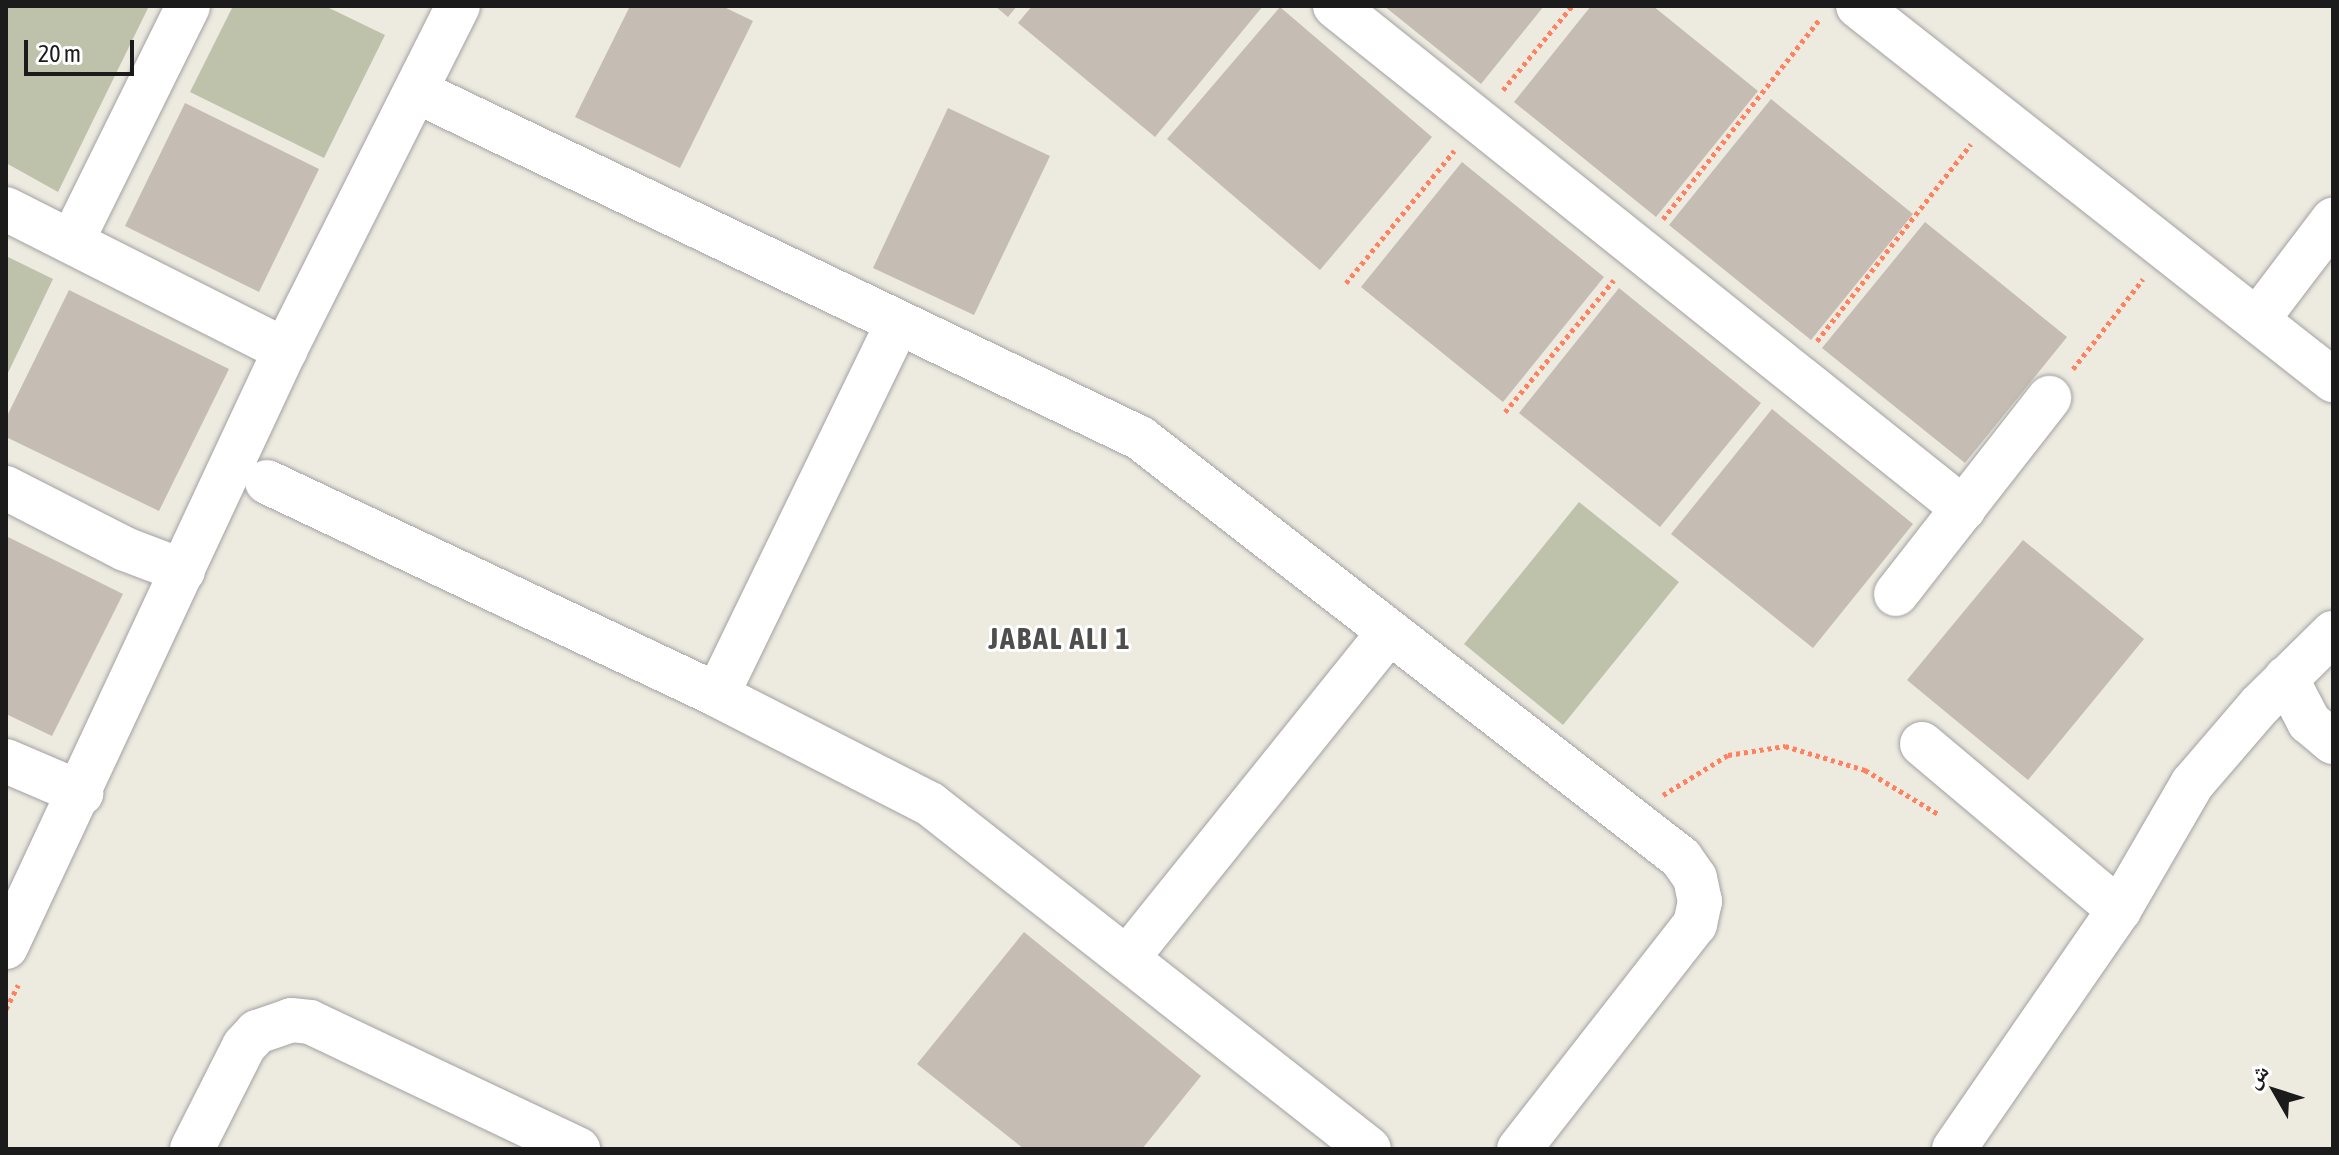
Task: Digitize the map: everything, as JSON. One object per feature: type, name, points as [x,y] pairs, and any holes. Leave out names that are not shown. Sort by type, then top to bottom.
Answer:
[{"type":"street","points":[[72,241],[188,6]]},
{"type":"street","points":[[1335,6],[1964,509]]},
{"type":"street","points":[[1858,6],[2333,380]]},
{"type":"street","points":[[6,947],[81,793],[285,350],[416,91],[449,9]]},
{"type":"street","points":[[416,91],[1140,438],[1681,858],[1695,878],[1700,901],[1695,924],[1519,1149]]},
{"type":"street","points":[[6,209],[285,350]]},
{"type":"street","points":[[2257,320],[2333,220]]},
{"type":"street","points":[[717,695],[898,323]]},
{"type":"street","points":[[1896,594],[2049,398]]},
{"type":"street","points":[[267,482],[717,695],[930,804],[1369,1149]]},
{"type":"street","points":[[6,488],[125,549],[183,571]]},
{"type":"street","points":[[1128,957],[1389,632]]},
{"type":"street","points":[[1954,1149],[2119,910],[2177,804],[2286,678],[2333,633]]},
{"type":"street","points":[[2286,678],[2309,722],[2333,742]]},
{"type":"street","points":[[1922,744],[2119,910]]},
{"type":"street","points":[[6,761],[81,793]]},
{"type":"street","points":[[192,1149],[244,1046],[257,1032],[291,1020],[310,1022],[578,1149]]},
{"type":"path","points":[[1505,412],[1641,248],[1830,6]]},
{"type":"path","points":[[1794,370],[1995,113]]},
{"type":"path","points":[[2049,398],[2166,250]]},
{"type":"path","points":[[1629,818],[1728,755],[1785,746],[1852,764],[1949,819]]},
{"type":"shaded area","points":[[6,6],[149,6],[58,192],[6,163]]},
{"type":"shaded area","points":[[233,6],[325,6],[385,35],[324,158],[190,92]]},
{"type":"shaded area","points":[[6,256],[53,279],[6,377]]},
{"type":"shaded area","points":[[1579,502],[1679,582],[1563,725],[1464,644]]},
{"type":"building","points":[[630,6],[722,6],[753,21],[680,168],[575,117]]},
{"type":"building","points":[[995,6],[1017,6],[1008,17]]},
{"type":"building","points":[[1032,6],[1263,6],[1155,137],[1018,23]]},
{"type":"building","points":[[1384,6],[1544,6],[1481,84]]},
{"type":"building","points":[[1591,6],[1653,6],[1758,91],[1656,217],[1514,102]]},
{"type":"building","points":[[1280,7],[1432,137],[1320,270],[1167,139]]},
{"type":"building","points":[[1771,99],[1913,214],[1811,340],[1669,225]]},
{"type":"building","points":[[185,103],[319,169],[259,292],[125,226]]},
{"type":"building","points":[[948,108],[1050,156],[974,315],[873,268]]},
{"type":"building","points":[[1462,162],[1604,277],[1503,402],[1361,287]]},
{"type":"building","points":[[1925,222],[2067,337],[1965,463],[1822,348]]},
{"type":"building","points":[[1619,288],[1761,403],[1660,527],[1519,413]]},
{"type":"building","points":[[69,290],[229,369],[159,511],[6,437],[6,418]]},
{"type":"building","points":[[1772,409],[1913,524],[1813,648],[1671,534]]},
{"type":"building","points":[[6,536],[123,594],[52,736],[6,714]]},
{"type":"building","points":[[2023,540],[2144,639],[2028,780],[1907,680]]},
{"type":"building","points":[[1024,932],[1201,1076],[1142,1149],[1024,1149],[917,1064]]},
{"type":"district","name":"JABAL ALI 1","points":[[1060,638]]}]
